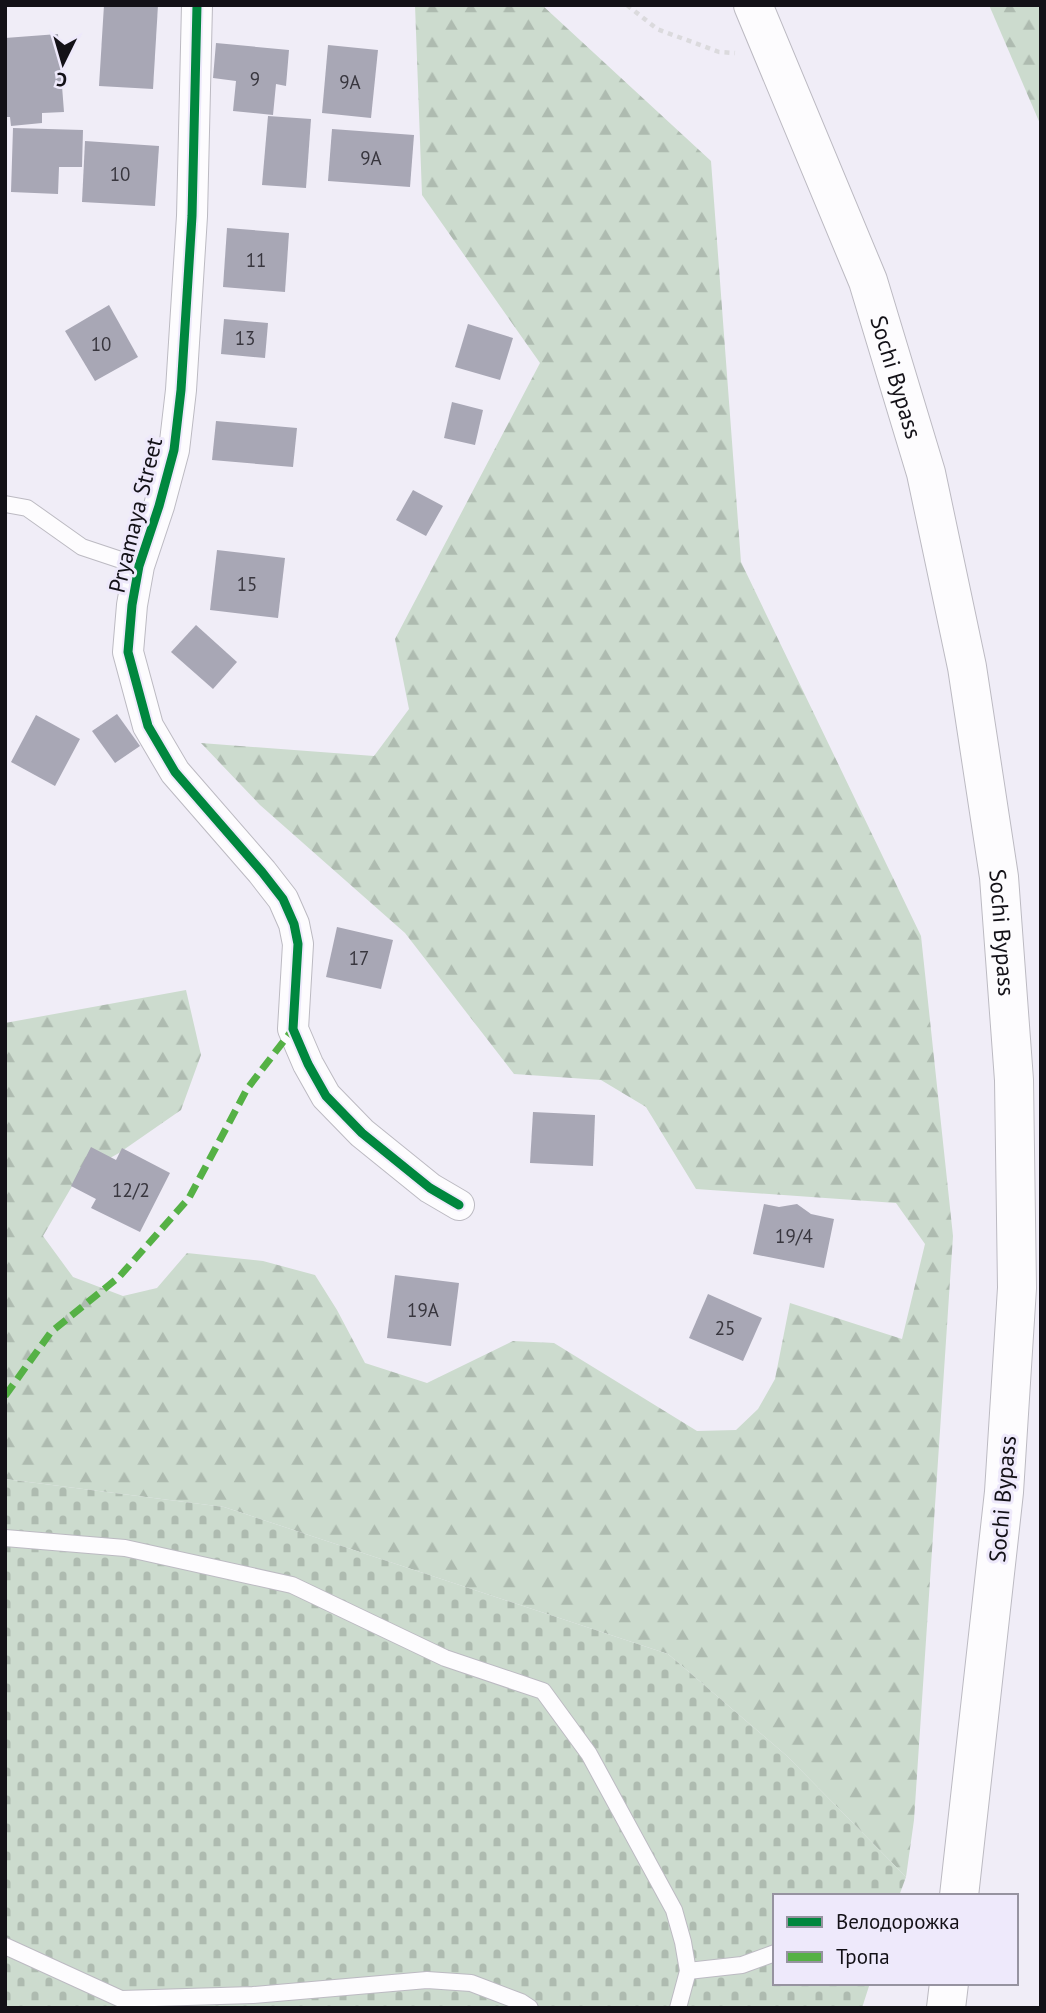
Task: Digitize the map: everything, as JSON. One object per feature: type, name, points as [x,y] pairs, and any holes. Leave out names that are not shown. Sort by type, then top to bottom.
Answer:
[{"type":"highway","name":"Sochi Bypass","points":[[753,5],[868,281],[926,473],[967,667],[999,877],[1014,1080],[1017,1288],[1004,1493],[959,1894]]},
{"type":"highway","points":[[946,2008],[949,1985]]},
{"type":"street","name":"Pryamaya Street","points":[[197,5],[192,216],[174,450],[139,566],[128,652],[148,726],[175,772],[283,899],[294,924],[298,944],[293,1029],[308,1065],[326,1096],[362,1133],[430,1188],[459,1205]]},
{"type":"lane","points":[[5,504],[27,508],[82,547],[139,566]]},
{"type":"lane","points":[[5,1538],[125,1548],[292,1585],[445,1658],[543,1691],[589,1754],[674,1910],[688,1971],[678,2008]]},
{"type":"lane","points":[[5,1946],[120,2003],[427,1980],[471,1983],[530,2008]]},
{"type":"lane","points":[[688,1971],[742,1965],[773,1954]]},
{"type":"path","points":[[626,5],[657,29],[719,52],[774,55]]},
{"type":"green space","points":[[415,5],[542,5],[711,161],[741,562],[921,936],[953,1236],[914,1820],[906,1877],[787,1756],[668,1654],[224,1507],[5,1479],[5,1023],[186,990],[201,1055],[181,1110],[119,1153],[78,1176],[43,1236],[73,1277],[123,1296],[157,1288],[187,1253],[263,1261],[315,1275],[365,1363],[427,1383],[513,1341],[554,1343],[697,1431],[736,1430],[758,1409],[775,1379],[790,1303],[902,1339],[925,1244],[896,1203],[696,1189],[646,1107],[601,1080],[514,1074],[405,933],[260,805],[201,743],[374,756],[409,709],[395,639],[540,363],[422,195]]},
{"type":"green space","points":[[989,5],[1041,5],[1041,126]]},
{"type":"green space","points":[[5,1479],[224,1507],[668,1654],[787,1756],[906,1877],[900,1894],[773,1894],[773,1985],[869,1985],[862,2008],[5,2008]]},
{"type":"building","points":[[104,5],[158,5],[153,89],[99,86]]},
{"type":"building","points":[[58,34],[64,112],[42,113],[42,123],[11,126],[10,117],[5,117],[5,38]]},
{"type":"building","points":[[216,43],[289,50],[286,86],[276,84],[273,115],[233,111],[236,81],[213,78]]},
{"type":"building","points":[[328,45],[378,50],[371,118],[322,113]]},
{"type":"building","points":[[268,116],[311,119],[306,188],[262,185]]},
{"type":"building","points":[[13,128],[83,130],[82,167],[59,167],[58,194],[11,192]]},
{"type":"building","points":[[332,129],[414,135],[410,187],[328,181]]},
{"type":"building","points":[[85,141],[159,146],[155,206],[82,202]]},
{"type":"building","points":[[227,228],[289,233],[285,292],[223,287]]},
{"type":"building","points":[[109,305],[138,357],[95,381],[65,331]]},
{"type":"building","points":[[224,319],[268,323],[265,358],[221,354]]},
{"type":"building","points":[[468,324],[513,338],[500,380],[455,367]]},
{"type":"building","points":[[452,402],[483,410],[475,445],[444,438]]},
{"type":"building","points":[[216,421],[297,428],[293,467],[212,460]]},
{"type":"building","points":[[413,490],[443,506],[426,536],[396,520]]},
{"type":"building","points":[[217,550],[285,558],[278,618],[210,610]]},
{"type":"building","points":[[196,625],[237,662],[213,689],[171,652]]},
{"type":"building","points":[[117,714],[140,746],[115,763],[92,731]]},
{"type":"building","points":[[36,715],[80,739],[55,786],[11,762]]},
{"type":"building","points":[[337,927],[393,940],[381,989],[326,977]]},
{"type":"building","points":[[533,1112],[595,1115],[593,1166],[530,1163]]},
{"type":"building","points":[[91,1147],[116,1160],[122,1148],[170,1173],[140,1232],[91,1208],[96,1199],[71,1186]]},
{"type":"building","points":[[764,1204],[779,1207],[797,1204],[811,1214],[834,1219],[824,1268],[753,1254]]},
{"type":"building","points":[[395,1275],[459,1283],[451,1346],[387,1338]]},
{"type":"building","points":[[708,1294],[762,1318],[743,1361],[689,1338]]},
{"type":"marked path","points":[[5,1396],[51,1332],[119,1277],[189,1198],[247,1089],[293,1029]]},
{"type":"cycle path","points":[[197,5],[192,216],[181,390],[174,450],[139,566],[128,652],[148,726],[175,772],[283,899],[294,924],[298,944],[293,1029],[326,1096],[362,1133],[430,1188],[459,1205]]}]
